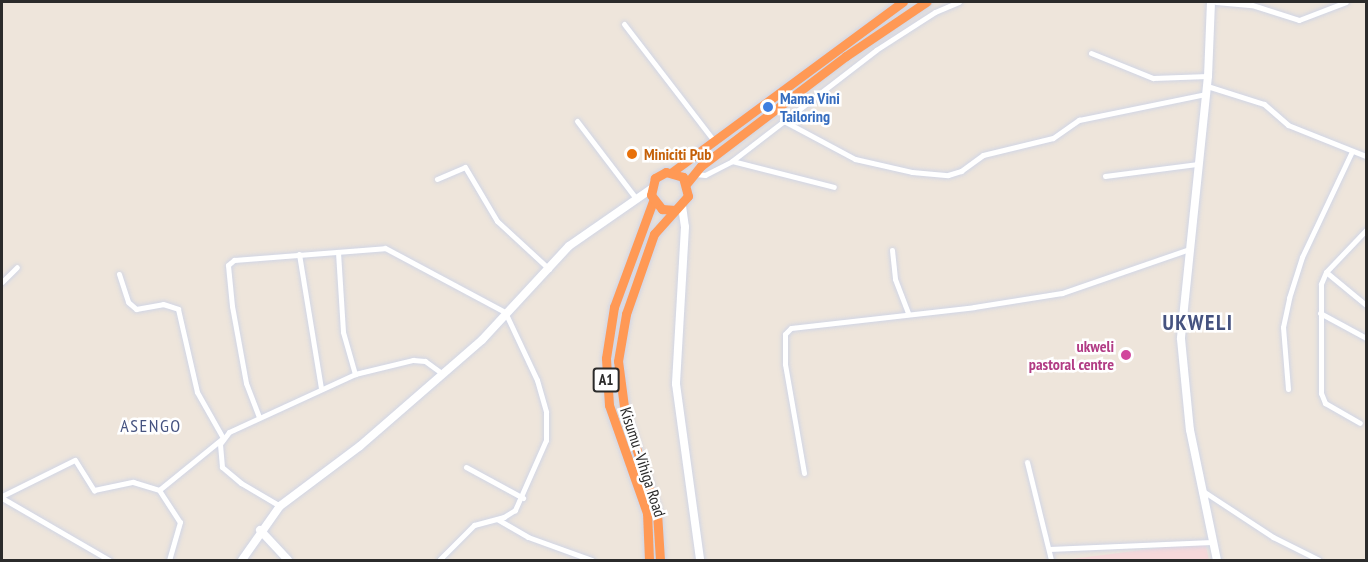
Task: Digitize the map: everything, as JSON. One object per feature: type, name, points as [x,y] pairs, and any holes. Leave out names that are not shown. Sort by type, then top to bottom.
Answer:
[{"type":"highway","points":[[651,189],[660,174],[672,172],[903,2]]},
{"type":"highway","name":"A1","points":[[679,208],[688,196],[687,183],[693,173],[846,56],[926,2]]},
{"type":"highway","points":[[672,172],[687,183]]},
{"type":"highway","name":"A1","points":[[651,189],[653,201]]},
{"type":"highway","points":[[653,201],[662,209],[679,208]]},
{"type":"highway","name":"Kisumu -Vihiga Road","points":[[649,561],[647,513],[609,405],[606,358],[614,307],[653,201]]},
{"type":"highway","name":"Kisumu -Vihiga Road","points":[[660,561],[657,512],[625,414],[618,361],[638,275],[657,228],[679,208]]},
{"type":"street","points":[[693,173],[705,175],[732,161],[782,120],[905,31],[959,2]]},
{"type":"street","points":[[1211,2],[1207,90],[1190,249],[1182,359],[1201,489],[1217,561]]},
{"type":"street","points":[[1216,2],[1252,5],[1299,20],[1346,2]]},
{"type":"street","points":[[624,24],[714,141]]},
{"type":"street","points":[[1091,53],[1153,78],[1208,76]]},
{"type":"street","points":[[782,120],[855,159],[912,172],[948,175],[966,168],[983,155],[1053,138],[1079,120],[1207,90],[1264,104],[1288,125],[1366,156]]},
{"type":"street","points":[[577,121],[635,197]]},
{"type":"street","points":[[1288,389],[1283,334],[1287,306],[1302,256],[1352,151]]},
{"type":"street","points":[[732,161],[749,169],[834,187]]},
{"type":"street","points":[[1105,176],[1198,164]]},
{"type":"street","points":[[437,179],[465,167],[496,221],[549,269]]},
{"type":"street","points":[[242,561],[260,530],[280,506],[360,446],[443,374],[549,269],[569,246],[635,197],[651,189]]},
{"type":"street","points":[[679,208],[685,227],[676,384],[700,561]]},
{"type":"street","points":[[1360,423],[1323,400],[1320,313],[1321,284],[1326,272],[1366,230]]},
{"type":"street","points":[[259,417],[246,383],[228,265],[243,259],[338,252],[369,246],[390,249],[505,312],[537,380],[548,429],[544,450],[523,498],[515,510],[497,519],[469,528],[439,561]]},
{"type":"street","points":[[804,473],[789,403],[783,346],[787,330],[806,324],[1062,293],[1190,249]]},
{"type":"street","points":[[892,250],[895,279],[908,313]]},
{"type":"street","points":[[338,252],[344,332],[355,374]]},
{"type":"street","points":[[299,254],[321,388]]},
{"type":"street","points":[[2,282],[17,267]]},
{"type":"street","points":[[1326,272],[1366,305]]},
{"type":"street","points":[[119,274],[133,308],[163,304],[177,309],[197,393],[223,438],[220,462],[226,471],[280,506]]},
{"type":"street","points":[[1320,313],[1366,338]]},
{"type":"street","points":[[159,490],[223,438],[259,417],[355,374],[413,360],[425,362],[443,374]]},
{"type":"street","points":[[2,497],[75,459],[94,490],[133,482],[159,490],[180,522],[169,561]]},
{"type":"street","points":[[1028,462],[1051,561]]},
{"type":"street","points":[[466,467],[523,498]]},
{"type":"street","points":[[1201,489],[1273,537],[1319,561]]},
{"type":"street","points":[[2,497],[109,561]]},
{"type":"street","points":[[497,519],[528,537],[592,561]]},
{"type":"street","points":[[260,530],[288,561]]},
{"type":"street","points":[[1049,549],[1212,542]]},
{"type":"shaded area","points":[[1205,542],[1209,560],[1064,560]]},
{"type":"place","name":"Mama Vini Tailoring","points":[[768,107]]},
{"type":"place","name":"Miniciti Pub","points":[[632,154]]},
{"type":"place","name":"ukweli pastoral centre","points":[[1126,355]]},
{"type":"district","name":"UKWELI","points":[[1198,323]]},
{"type":"district","name":"ASENGO","points":[[151,426]]}]
